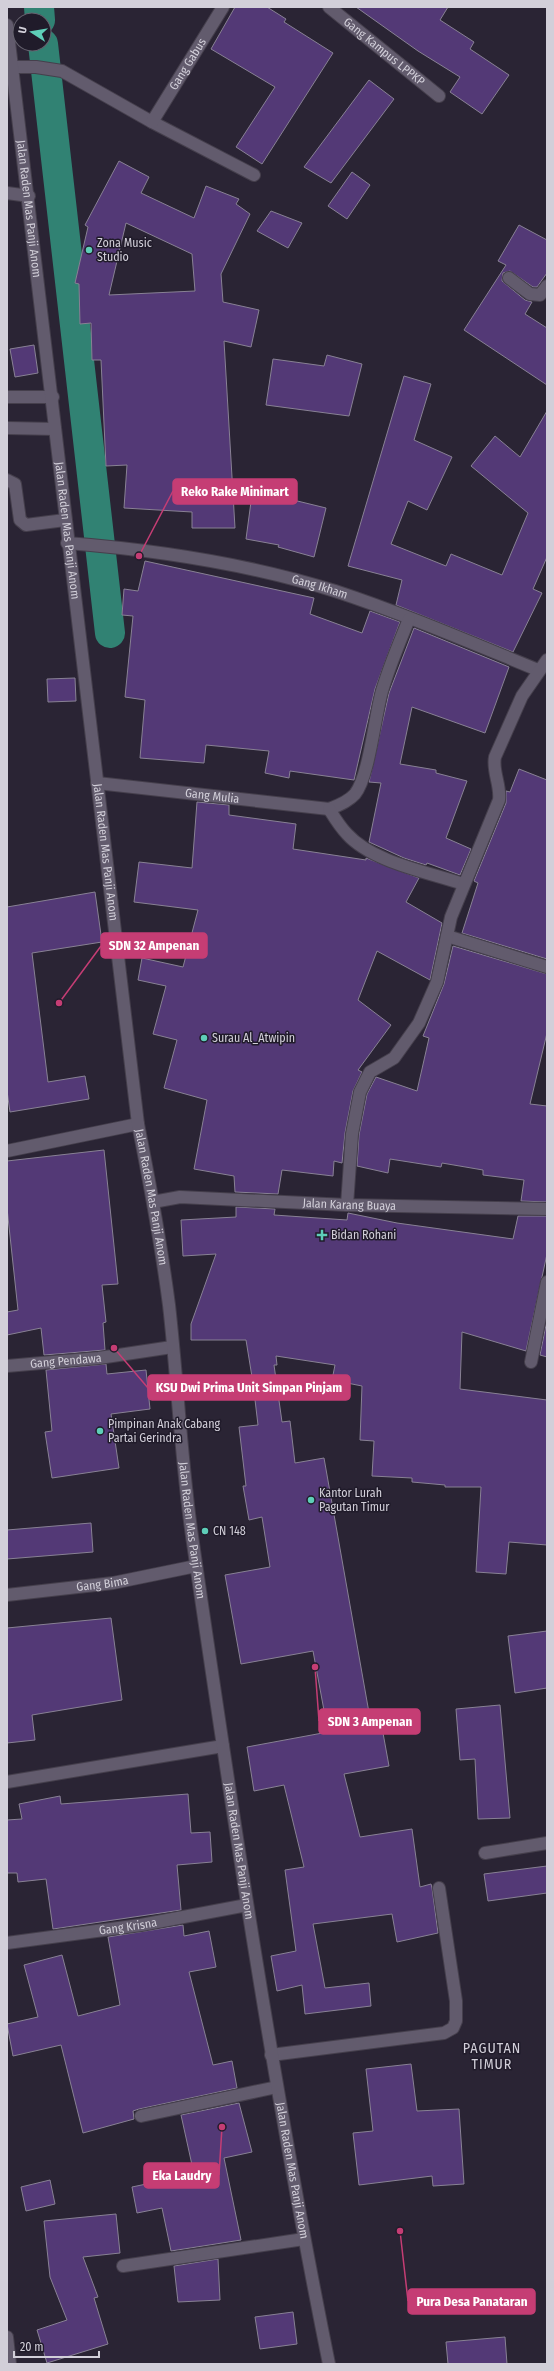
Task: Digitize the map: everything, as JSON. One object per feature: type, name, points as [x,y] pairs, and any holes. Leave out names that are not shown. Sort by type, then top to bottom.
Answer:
[{"type":"street","name":"Gang Gabus","points":[[152,122],[223,7]]},
{"type":"street","name":"Gang Kampus LPPKP","points":[[329,7],[439,96]]},
{"type":"street","name":"Jalan Raden Mas Panji Anom","points":[[7,26],[53,397],[67,543],[138,1124],[153,1202],[169,1306],[172,1347],[196,1566],[271,2055],[304,2239],[329,2364]]},
{"type":"street","points":[[12,67],[36,67],[62,71],[152,122],[254,175]]},
{"type":"street","points":[[7,193],[29,196]]},
{"type":"street","points":[[509,278],[530,294],[540,295],[547,286]]},
{"type":"street","points":[[7,397],[53,397]]},
{"type":"street","points":[[7,428],[55,429]]},
{"type":"street","points":[[7,480],[15,484],[20,520],[26,525],[65,520]]},
{"type":"street","name":"Gang Ikham","points":[[67,543],[116,547],[271,574],[335,591],[538,670]]},
{"type":"street","points":[[409,619],[382,691],[368,757],[359,786],[354,795],[328,809],[347,835],[363,848],[387,860],[463,884]]},
{"type":"street","points":[[347,1205],[352,1134],[360,1092],[370,1072],[394,1058],[418,1023],[437,982],[451,916],[498,800],[499,785],[495,768],[495,757],[522,696],[538,670],[547,660]]},
{"type":"street","name":"Gang Mulia","points":[[97,783],[328,809]]},
{"type":"street","points":[[447,936],[547,967]]},
{"type":"street","points":[[7,1151],[138,1124]]},
{"type":"street","name":"Jalan Karang Buaya","points":[[153,1202],[180,1197],[347,1205],[547,1209]]},
{"type":"street","points":[[531,1362],[547,1282]]},
{"type":"street","name":"Gang Pendawa","points":[[7,1366],[92,1359],[172,1347]]},
{"type":"street","name":"Gang Bima","points":[[7,1595],[113,1584],[196,1566]]},
{"type":"street","points":[[7,1782],[223,1746]]},
{"type":"street","points":[[485,1853],[547,1843]]},
{"type":"street","points":[[271,2055],[444,2032],[452,2028],[456,2021],[456,2001],[439,1888]]},
{"type":"street","name":"Gang Krisna","points":[[7,1944],[141,1925],[247,1905]]},
{"type":"street","points":[[141,2116],[277,2087]]},
{"type":"street","points":[[123,2266],[304,2239]]},
{"type":"street","points":[[7,2337],[10,2364]]},
{"type":"building","points":[[235,7],[267,7],[286,19],[284,22],[333,53],[262,164],[236,147],[275,87],[211,49]]},
{"type":"building","points":[[356,7],[448,7],[440,20],[474,42],[470,49],[509,75],[482,114],[450,92],[460,77],[418,51]]},
{"type":"building","points":[[369,80],[394,99],[331,183],[304,167]]},
{"type":"building","points":[[119,161],[149,177],[141,193],[194,218],[206,186],[239,199],[236,204],[250,214],[221,274],[223,302],[259,310],[251,347],[224,341],[235,528],[192,528],[192,512],[124,508],[127,465],[106,466],[101,360],[92,360],[91,323],[80,324],[79,284],[75,283],[88,227],[85,225]],"holes":[[[126,223],[192,254],[195,291],[109,295]]]},
{"type":"building","points":[[352,172],[370,185],[347,219],[328,206]]},
{"type":"building","points":[[271,211],[302,223],[288,248],[257,231]]},
{"type":"building","points":[[519,225],[547,240],[547,273],[537,287],[533,287],[510,271],[503,273],[502,281],[525,300],[532,302],[525,314],[547,328],[547,385],[464,330],[506,265],[498,261]]},
{"type":"building","points":[[34,345],[38,373],[15,377],[10,349]]},
{"type":"building","points":[[327,355],[362,364],[349,416],[266,405],[273,359],[324,366]]},
{"type":"building","points":[[404,376],[431,384],[414,440],[452,457],[427,510],[408,501],[391,544],[446,566],[451,554],[502,575],[528,513],[471,466],[495,436],[520,457],[547,411],[547,557],[533,589],[542,593],[513,652],[396,605],[402,580],[348,566]]},
{"type":"building","points":[[253,487],[282,493],[281,497],[326,508],[314,557],[278,547],[279,545],[246,539]]},
{"type":"building","points":[[145,561],[314,598],[310,614],[362,633],[370,611],[400,622],[375,689],[354,780],[290,771],[289,778],[265,773],[269,751],[206,745],[204,763],[140,758],[145,700],[125,697],[133,616],[122,615],[124,589],[138,591]]},
{"type":"building","points":[[414,628],[509,667],[485,733],[412,707],[400,764],[436,770],[436,773],[467,781],[446,838],[471,849],[460,875],[427,863],[426,865],[404,858],[369,842],[381,783],[369,782],[389,693]]},
{"type":"building","points":[[75,678],[76,701],[48,702],[47,679]]},
{"type":"building","points":[[519,769],[547,780],[547,959],[462,933],[478,883],[474,881],[506,803],[506,791],[510,792]]},
{"type":"building","points":[[197,802],[229,805],[229,815],[296,824],[293,849],[366,860],[366,858],[419,878],[406,902],[442,923],[430,980],[377,951],[358,1000],[391,1025],[358,1070],[362,1072],[353,1091],[345,1133],[342,1163],[334,1161],[333,1176],[282,1170],[278,1194],[235,1192],[234,1176],[194,1169],[207,1100],[164,1088],[177,1040],[153,1034],[166,986],[138,980],[142,958],[183,967],[198,910],[134,902],[139,862],[192,868]]},
{"type":"building","points":[[95,892],[102,942],[32,953],[48,1082],[85,1076],[89,1099],[10,1112],[7,1091],[7,907]]},
{"type":"building","points":[[453,946],[547,974],[547,1033],[530,1104],[547,1106],[547,1202],[521,1201],[524,1180],[483,1175],[483,1170],[442,1163],[441,1167],[390,1159],[388,1173],[357,1166],[359,1135],[367,1094],[376,1077],[417,1091],[429,1038],[423,1036],[444,984]]},
{"type":"building","points":[[104,1150],[118,1284],[102,1285],[106,1322],[103,1323],[105,1350],[44,1355],[41,1328],[7,1335],[7,1312],[18,1310],[7,1208],[7,1161]]},
{"type":"building","points":[[236,1207],[275,1209],[274,1215],[347,1220],[348,1213],[397,1223],[513,1239],[518,1216],[547,1216],[547,1254],[526,1351],[462,1332],[460,1389],[547,1400],[547,1545],[509,1542],[506,1574],[476,1572],[481,1487],[445,1487],[445,1485],[412,1482],[412,1478],[372,1476],[374,1441],[360,1440],[362,1386],[332,1380],[335,1365],[276,1356],[277,1365],[274,1365],[282,1422],[290,1421],[295,1463],[324,1458],[371,1724],[381,1722],[389,1766],[344,1774],[360,1837],[412,1829],[420,1887],[431,1884],[432,1888],[438,1933],[397,1942],[392,1914],[313,1924],[325,1988],[369,1983],[371,2006],[305,2014],[302,1985],[277,1991],[271,1956],[296,1951],[285,1870],[304,1867],[284,1785],[254,1791],[247,1747],[328,1732],[313,1651],[241,1664],[225,1575],[270,1567],[262,1517],[249,1520],[243,1486],[246,1486],[239,1427],[258,1425],[253,1383],[246,1340],[191,1340],[191,1324],[216,1254],[183,1256],[181,1220],[236,1217]]},
{"type":"building","points":[[547,1320],[547,1357],[540,1355]]},
{"type":"building","points":[[106,1364],[107,1374],[146,1370],[150,1409],[111,1414],[119,1468],[52,1478],[45,1432],[52,1431],[46,1370]]},
{"type":"building","points":[[91,1523],[93,1552],[7,1559],[7,1530]]},
{"type":"building","points":[[111,1618],[122,1700],[32,1715],[35,1740],[7,1743],[7,1628]]},
{"type":"building","points":[[547,1631],[547,1688],[515,1693],[508,1636]]},
{"type":"building","points":[[500,1705],[510,1818],[478,1819],[475,1759],[460,1760],[456,1709]]},
{"type":"building","points":[[188,1794],[191,1833],[210,1832],[212,1862],[177,1865],[181,1910],[53,1929],[46,1879],[18,1882],[17,1873],[7,1873],[7,1820],[22,1819],[19,1804],[60,1796],[61,1804]]},
{"type":"building","points":[[547,1866],[547,1893],[488,1901],[484,1874]]},
{"type":"building","points":[[183,1925],[184,1936],[209,1931],[216,1967],[189,1972],[213,2065],[232,2061],[237,2088],[139,2109],[133,2111],[134,2119],[83,2133],[61,2045],[13,2056],[7,2024],[38,2017],[24,1965],[62,1955],[78,2016],[120,2005],[108,1937]]},
{"type":"building","points":[[411,2064],[417,2111],[459,2109],[464,2184],[433,2186],[432,2176],[359,2185],[353,2133],[373,2131],[366,2069]]},
{"type":"building","points":[[239,2103],[252,2152],[224,2158],[241,2240],[171,2251],[162,2208],[137,2213],[132,2187],[194,2174],[181,2115]]},
{"type":"building","points":[[50,2180],[55,2204],[26,2211],[21,2187]]},
{"type":"building","points":[[116,2214],[120,2253],[83,2257],[98,2297],[94,2298],[108,2344],[47,2363],[37,2330],[67,2320],[50,2277],[44,2221]]},
{"type":"building","points":[[218,2259],[220,2300],[178,2302],[174,2266]]},
{"type":"building","points":[[293,2312],[297,2344],[260,2349],[255,2317]]},
{"type":"building","points":[[505,2337],[507,2364],[448,2364],[446,2342]]},
{"type":"waterway","points":[[39,7],[39,12]]},
{"type":"waterway","points":[[44,52],[110,633]]},
{"type":"place","name":"Zona Music Studio","points":[[89,250]]},
{"type":"place","name":"Reko Rake Minimart","points":[[139,556]]},
{"type":"place","name":"SDN 32 Ampenan","points":[[59,1003]]},
{"type":"place","name":"Surau Al_Atwipin","points":[[204,1038]]},
{"type":"place","name":"Bidan Rohani","points":[[322,1235]]},
{"type":"place","name":"KSU Dwi Prima Unit Simpan Pinjam","points":[[114,1348]]},
{"type":"place","name":"Pimpinan Anak Cabang Partai Gerindra","points":[[100,1431]]},
{"type":"place","name":"Kantor Lurah Pagutan Timur","points":[[311,1500]]},
{"type":"place","name":"CN 148","points":[[205,1531]]},
{"type":"place","name":"SDN 3 Ampenan","points":[[315,1667]]},
{"type":"place","name":"Eka Laudry","points":[[222,2127]]},
{"type":"place","name":"Pura Desa Panataran","points":[[400,2231]]},
{"type":"district","name":"PAGUTAN TIMUR","points":[[492,2056]]}]
